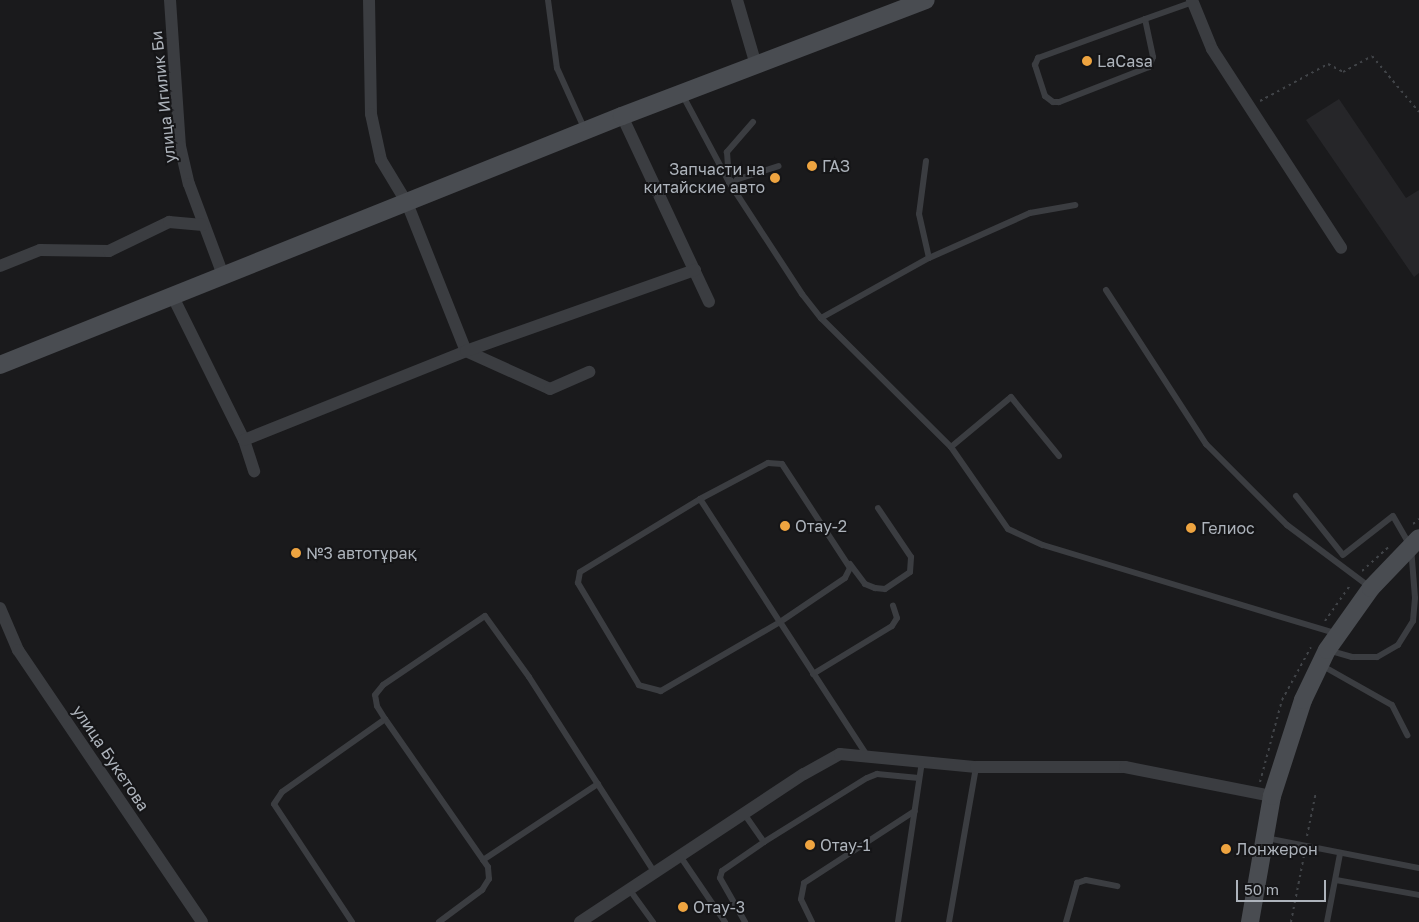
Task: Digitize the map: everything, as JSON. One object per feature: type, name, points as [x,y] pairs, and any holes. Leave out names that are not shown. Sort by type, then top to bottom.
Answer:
[{"type":"main road","points":[[0,365],[622,116],[926,0]]},
{"type":"main road","points":[[1250,922],[1272,796],[1284,751],[1323,657],[1371,588],[1414,537]]},
{"type":"street","name":"улица Игилик Би","points":[[170,0],[180,146],[203,225],[223,275]]},
{"type":"street","points":[[369,0],[371,114],[381,160],[407,202],[466,351],[550,389],[589,372]]},
{"type":"street","points":[[737,0],[756,64]]},
{"type":"street","points":[[1193,1],[1212,49],[1341,248]]},
{"type":"street","points":[[622,116],[709,302]]},
{"type":"street","points":[[0,266],[46,249],[109,251],[169,222],[203,225]]},
{"type":"street","points":[[244,440],[466,351],[695,270]]},
{"type":"street","points":[[172,295],[244,440],[254,471]]},
{"type":"street","name":"улица Букетова","points":[[0,608],[18,650],[202,922]]},
{"type":"street","points":[[580,922],[654,872],[745,816],[804,774],[840,754],[866,754],[976,767],[1125,767],[1272,796]]},
{"type":"lane","points":[[548,0],[557,68],[586,131]]},
{"type":"lane","points":[[1145,19],[1154,57],[1149,67],[1059,102],[1053,102],[1045,96],[1035,65],[1038,58],[1193,1]]},
{"type":"lane","points":[[681,93],[729,182],[821,318],[950,447],[1008,528],[1043,545],[1338,634]]},
{"type":"lane","points":[[729,182],[727,152],[752,122]]},
{"type":"lane","points":[[926,161],[918,214],[929,258]]},
{"type":"lane","points":[[729,182],[779,166]]},
{"type":"lane","points":[[821,318],[929,258],[1030,212],[1075,205]]},
{"type":"lane","points":[[1106,290],[1206,444],[1287,525],[1371,588]]},
{"type":"lane","points":[[950,447],[1011,397],[1059,456]]},
{"type":"lane","points":[[850,563],[845,578],[780,622],[661,692],[639,685],[578,583],[580,572],[700,499],[768,463],[782,464],[865,584],[885,589],[910,572],[910,557],[878,508]]},
{"type":"lane","points":[[1296,496],[1343,555],[1393,516],[1414,537],[1415,598],[1412,621],[1398,645],[1377,657],[1323,657]]},
{"type":"lane","points":[[700,499],[866,754]]},
{"type":"lane","points":[[814,674],[892,626],[897,618],[893,606]]},
{"type":"lane","points":[[438,922],[482,890],[489,878],[488,867],[385,719],[377,706],[375,695],[383,685],[485,616],[598,784],[654,872]]},
{"type":"lane","points":[[1323,657],[1392,705],[1406,735]]},
{"type":"lane","points":[[352,922],[274,804],[282,792],[385,719]]},
{"type":"lane","points":[[898,922],[922,761]]},
{"type":"lane","points":[[949,922],[976,767]]},
{"type":"lane","points":[[745,922],[722,886],[720,874],[764,842],[867,778],[877,774],[919,778]]},
{"type":"lane","points":[[483,860],[598,784]]},
{"type":"lane","points":[[812,922],[801,899],[804,883],[915,811]]},
{"type":"lane","points":[[745,816],[764,842]]},
{"type":"lane","points":[[1265,838],[1419,868]]},
{"type":"lane","points":[[1327,922],[1340,854]]},
{"type":"lane","points":[[680,856],[725,922]]},
{"type":"lane","points":[[1066,922],[1077,883],[1086,880],[1117,886]]},
{"type":"lane","points":[[1336,880],[1419,895]]},
{"type":"lane","points":[[629,889],[653,922]]},
{"type":"path","points":[[1249,106],[1328,64],[1343,72],[1372,56],[1419,112]]},
{"type":"path","points":[[1414,537],[1419,519]]},
{"type":"path","points":[[1356,577],[1391,544]]},
{"type":"path","points":[[1291,922],[1316,792]]},
{"type":"shaded area","points":[[1339,99],[1406,198],[1419,190],[1419,273],[1414,277],[1306,120]]},
{"type":"place","name":"LaCasa","points":[[1087,61]]},
{"type":"place","name":"ГАЗ","points":[[812,166]]},
{"type":"place","name":"Запчасти на китайские авто","points":[[775,178]]},
{"type":"place","name":"Отау-2","points":[[785,526]]},
{"type":"place","name":"Гелиос","points":[[1191,528]]},
{"type":"place","name":"№3 автотұрақ","points":[[296,553]]},
{"type":"place","name":"Отау-1","points":[[810,845]]},
{"type":"place","name":"Лонжерон","points":[[1226,849]]},
{"type":"place","name":"Отау-3","points":[[683,907]]}]
